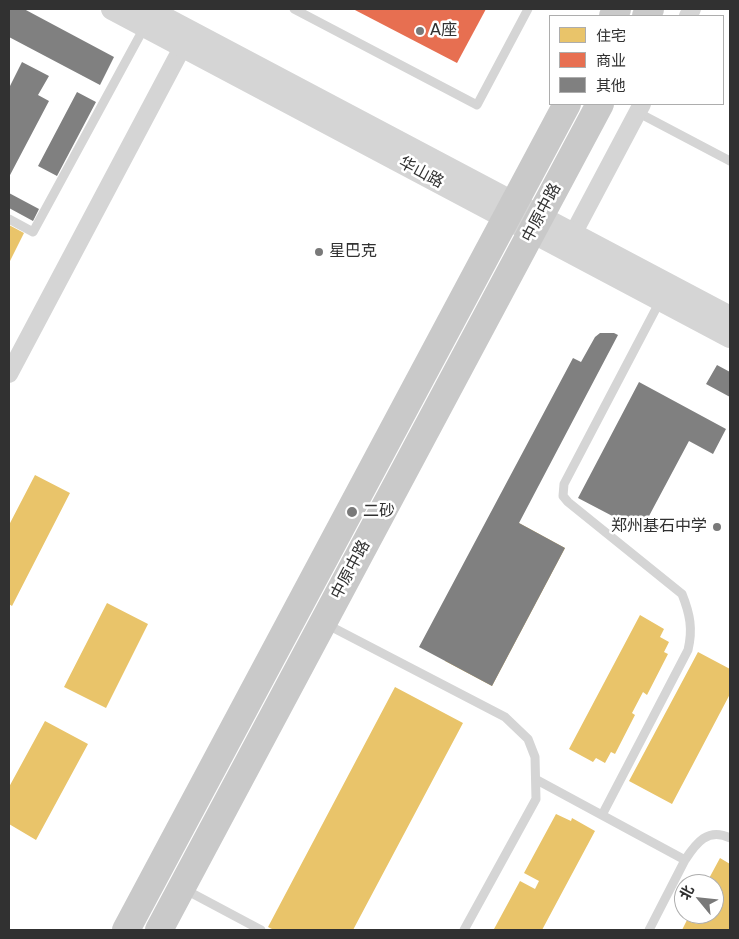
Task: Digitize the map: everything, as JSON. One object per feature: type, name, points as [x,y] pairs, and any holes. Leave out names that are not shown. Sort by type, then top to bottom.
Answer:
[{"type":"main road","name":"中原中路","points":[[126,930],[566,105]]},
{"type":"main road","name":"中原中路","points":[[159,930],[599,105]]},
{"type":"street","name":"华山路","points":[[112,9],[146,18],[510,210],[661,300],[730,337]]},
{"type":"street","name":"华山路","points":[[146,18],[183,46],[510,210]]},
{"type":"street","points":[[9,374],[183,46]]},
{"type":"street","points":[[573,234],[640,108]]},
{"type":"street","name":"华山路","points":[[536,224],[573,234],[730,317]]},
{"type":"lane","points":[[294,9],[478,105],[528,9]]},
{"type":"lane","points":[[9,219],[33,232],[146,18]]},
{"type":"lane","points":[[640,108],[730,161]]},
{"type":"lane","points":[[602,815],[688,650],[691,626],[682,594],[568,502],[563,496],[564,484],[661,300]]},
{"type":"lane","points":[[323,623],[505,717],[528,739],[535,757],[536,799],[464,930]]},
{"type":"lane","points":[[537,780],[685,860]]},
{"type":"lane","points":[[651,929],[685,860],[697,842],[706,835],[725,835],[730,838]]},
{"type":"lane","points":[[181,888],[261,930]]},
{"type":"building: 住宅","points":[[9,225],[24,233],[9,263]]},
{"type":"building: 住宅","points":[[35,475],[70,493],[12,606],[9,604],[9,525]]},
{"type":"building: 住宅","points":[[519,523],[565,548],[492,686],[445,661]]},
{"type":"building: 住宅","points":[[107,603],[148,624],[106,708],[64,687]]},
{"type":"building: 住宅","points":[[640,615],[664,629],[660,637],[669,642],[664,652],[668,654],[647,695],[643,692],[632,713],[635,715],[615,754],[611,752],[605,763],[596,758],[593,762],[569,749]]},
{"type":"building: 住宅","points":[[698,652],[730,669],[730,694],[672,804],[629,781]]},
{"type":"building: 住宅","points":[[395,687],[463,723],[353,930],[274,930],[268,927]]},
{"type":"building: 住宅","points":[[45,721],[88,744],[36,840],[9,824],[9,787]]},
{"type":"building: 住宅","points":[[556,814],[571,821],[572,818],[595,831],[542,930],[494,929],[520,881],[535,889],[539,881],[524,873]]},
{"type":"building: 住宅","points":[[720,858],[730,864],[730,930],[682,930],[685,924],[724,924],[724,874],[711,874]]},
{"type":"building: 商业","points":[[353,9],[486,9],[457,63]]},
{"type":"building: 其他","points":[[9,9],[24,9],[114,57],[100,85],[9,37]]},
{"type":"building: 其他","points":[[22,62],[49,76],[38,95],[49,101],[9,177],[9,88]]},
{"type":"building: 其他","points":[[77,92],[96,102],[57,176],[38,166]]},
{"type":"building: 其他","points":[[9,193],[39,209],[33,221],[9,208]]},
{"type":"building: 其他","points":[[600,333],[614,333],[618,335],[519,523],[565,548],[492,686],[419,647],[573,358],[581,362],[595,337]]},
{"type":"building: 其他","points":[[717,365],[730,372],[730,397],[706,384]]},
{"type":"building: 其他","points":[[639,382],[726,429],[713,454],[689,441],[641,531],[578,498]]},
{"type":"place","name":"A座","points":[[420,31]]},
{"type":"place","name":"星巴克","points":[[319,252]]},
{"type":"place","name":"二砂","points":[[352,512]]},
{"type":"place","name":"郑州基石中学","points":[[717,527]]}]
